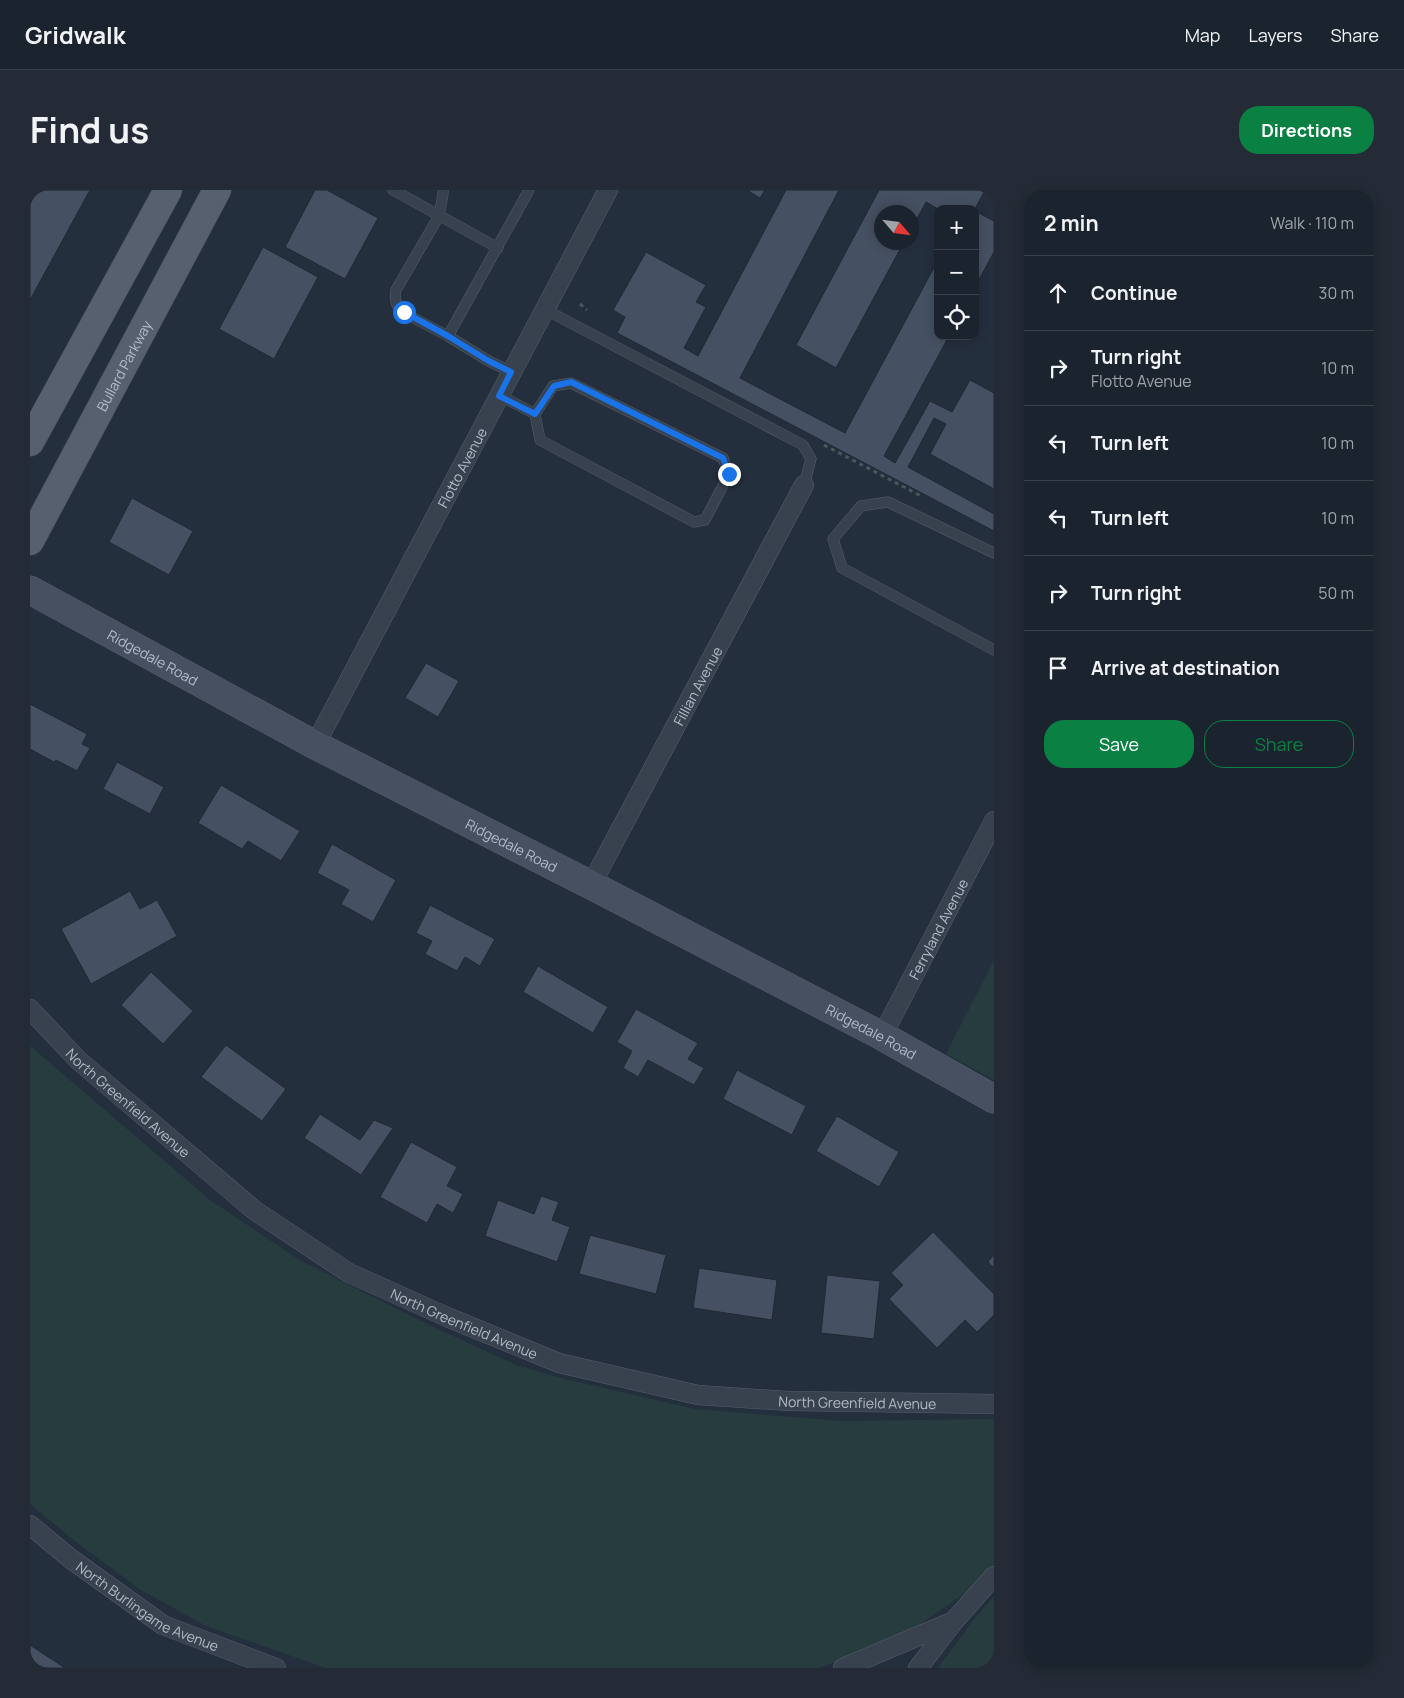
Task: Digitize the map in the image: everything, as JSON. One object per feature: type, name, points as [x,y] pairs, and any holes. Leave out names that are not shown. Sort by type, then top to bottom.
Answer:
[{"type":"main road","points":[[30,442],[168,190]]},
{"type":"main road","name":"Bullard Parkway","points":[[30,540],[217,190]]},
{"type":"street","name":"Flotto Avenue","points":[[315,745],[608,190]]},
{"type":"street","name":"Fillian Avenue","points":[[591,885],[804,485]]},
{"type":"street","name":"Ridgedale Road","points":[[30,590],[315,745],[882,1036],[994,1099]]},
{"type":"street","name":"Ferryland Avenue","points":[[882,1036],[994,821]]},
{"type":"street","name":"North Greenfield Avenue","points":[[30,1009],[78,1060],[254,1210],[350,1273],[447,1317],[558,1363],[698,1395],[788,1401],[994,1404]]},
{"type":"street","name":"North Burlingame Avenue","points":[[30,1525],[72,1559],[163,1625],[276,1668]]},
{"type":"street","points":[[918,1668],[954,1621],[994,1576]]},
{"type":"street","points":[[843,1668],[954,1621]]},
{"type":"lane","points":[[393,190],[498,248]]},
{"type":"lane","points":[[443,190],[439,216],[396,290],[394,299],[398,307],[404,312],[511,372]]},
{"type":"lane","points":[[448,336],[529,190]]},
{"type":"lane","points":[[544,310],[803,445],[811,459],[804,485]]},
{"type":"lane","points":[[571,382],[723,458],[729,474],[705,520],[694,522],[540,440],[535,414],[554,386],[571,382]]},
{"type":"lane","points":[[499,396],[535,414]]},
{"type":"lane","points":[[994,553],[888,502],[860,506],[833,540],[842,568],[994,650]]},
{"type":"green space","points":[[994,960],[994,1080],[946,1054]]},
{"type":"green space","points":[[30,1046],[210,1200],[301,1261],[423,1322],[516,1365],[561,1378],[695,1409],[842,1421],[994,1419],[994,1567],[968,1591],[896,1641],[818,1668],[326,1668],[206,1626],[141,1590],[71,1538],[30,1504]]},
{"type":"green space","points":[[994,1596],[994,1668],[938,1668],[971,1623]]},
{"type":"building","points":[[30,190],[90,190],[30,300]]},
{"type":"building","points":[[315,190],[327,190],[378,218],[345,279],[285,247]]},
{"type":"building","points":[[747,190],[765,190],[760,198]]},
{"type":"building","points":[[786,190],[839,190],[740,378],[845,433],[934,267],[934,340],[947,340],[884,456],[895,463],[930,401],[952,412],[970,380],[994,393],[994,489],[930,454],[946,424],[934,418],[908,467],[994,514],[994,531],[617,333],[625,317],[613,310],[646,252],[706,285],[696,302],[706,307],[684,348],[698,356]]},
{"type":"building","points":[[879,190],[985,190],[977,205],[934,205],[934,207],[926,202],[919,215],[919,205],[874,205],[874,250],[900,250],[836,368],[796,345]]},
{"type":"building","points":[[979,213],[994,221],[994,252],[979,280]]},
{"type":"building","points":[[263,247],[318,277],[274,359],[219,329]]},
{"type":"building","points":[[132,498],[193,531],[169,575],[109,542]]},
{"type":"building","points":[[426,663],[459,681],[438,717],[405,698]]},
{"type":"building","points":[[30,704],[87,734],[82,744],[90,748],[77,771],[56,760],[54,762],[30,749]]},
{"type":"building","points":[[117,762],[164,787],[150,814],[103,789]]},
{"type":"building","points":[[221,785],[300,831],[281,861],[248,841],[242,849],[198,823]]},
{"type":"building","points":[[332,844],[396,880],[373,922],[341,904],[349,890],[317,873]]},
{"type":"building","points":[[130,891],[140,909],[157,900],[177,936],[91,984],[61,929]]},
{"type":"building","points":[[430,905],[495,939],[480,966],[465,957],[457,971],[425,954],[432,941],[416,933]]},
{"type":"building","points":[[538,966],[608,1007],[593,1033],[523,992]]},
{"type":"building","points":[[151,972],[193,1011],[163,1044],[121,1005]]},
{"type":"building","points":[[636,1009],[698,1043],[688,1059],[704,1068],[694,1085],[648,1060],[638,1077],[623,1068],[632,1051],[617,1042]]},
{"type":"building","points":[[226,1045],[286,1089],[262,1121],[201,1077]]},
{"type":"building","points":[[737,1070],[806,1106],[792,1135],[723,1099]]},
{"type":"building","points":[[320,1114],[360,1140],[374,1120],[393,1128],[361,1175],[304,1138]]},
{"type":"building","points":[[837,1116],[899,1152],[879,1187],[816,1151]]},
{"type":"building","points":[[411,1142],[457,1167],[447,1186],[463,1194],[453,1213],[437,1204],[427,1223],[380,1197]]},
{"type":"building","points":[[541,1196],[559,1202],[552,1220],[570,1227],[557,1262],[485,1236],[498,1200],[534,1214]]},
{"type":"building","points":[[933,1232],[994,1294],[994,1315],[977,1332],[965,1320],[937,1348],[889,1299],[903,1285],[891,1273]]},
{"type":"building","points":[[590,1235],[666,1255],[656,1294],[579,1274]]},
{"type":"building","points":[[994,1254],[994,1268],[988,1262]]},
{"type":"building","points":[[699,1268],[777,1280],[772,1320],[693,1308]]},
{"type":"building","points":[[827,1275],[880,1281],[874,1339],[821,1333]]},
{"type":"building","points":[[30,1645],[65,1668],[30,1668]]},
{"type":"route","points":[[404,312],[511,372],[499,396],[535,414],[554,386],[571,382],[723,458],[729,474]]}]
